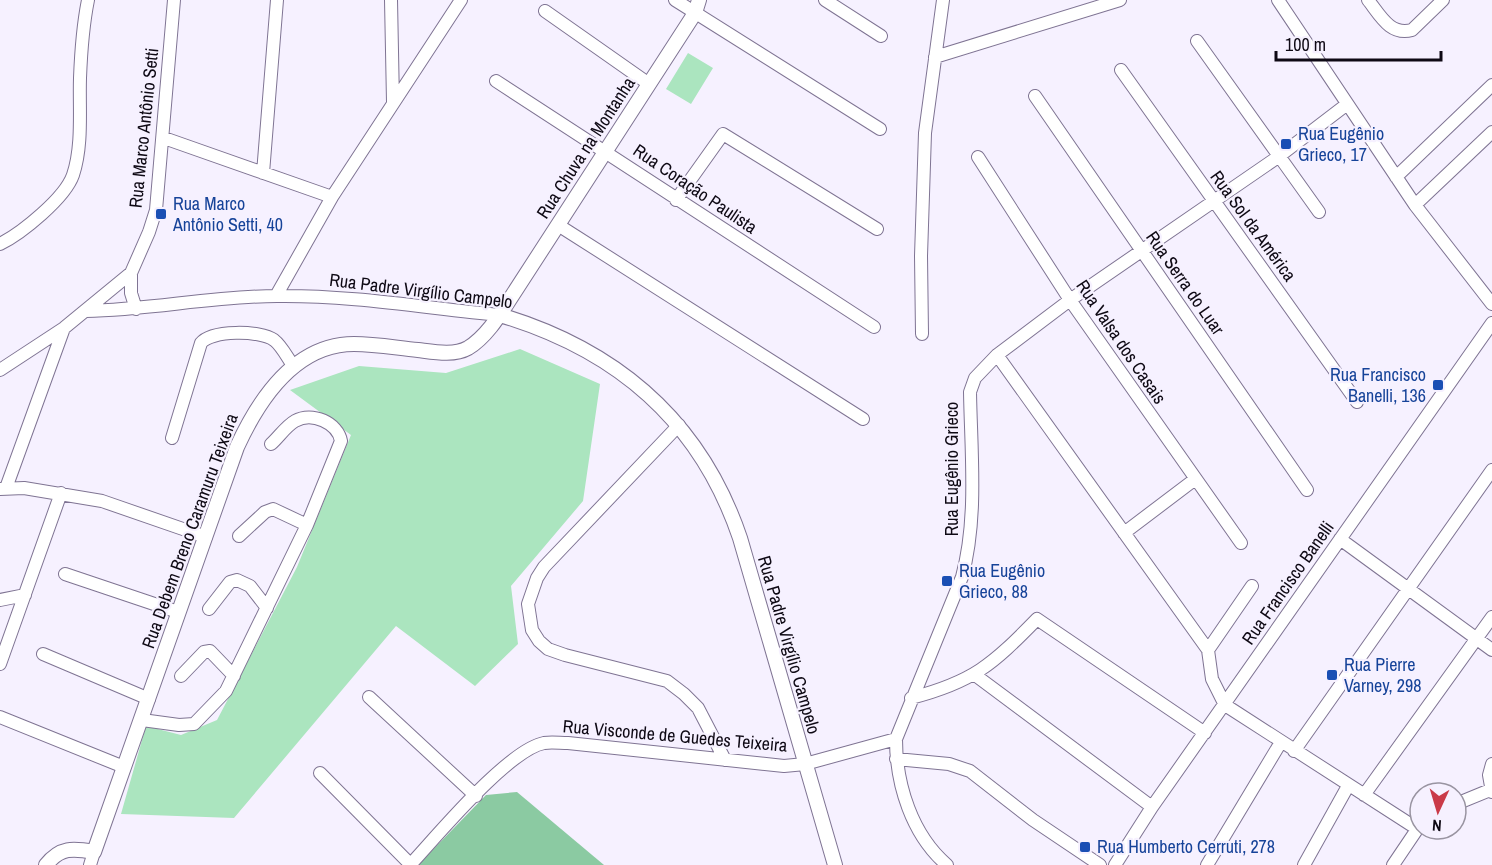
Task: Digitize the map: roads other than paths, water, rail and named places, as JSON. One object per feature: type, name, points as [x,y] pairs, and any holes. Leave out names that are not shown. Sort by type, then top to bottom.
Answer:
[{"type":"street","points":[[0,244],[15,235],[44,210],[63,192],[72,176],[77,155],[80,77],[88,0]]},
{"type":"street","name":"Rua Marco Antônio Setti","points":[[0,370],[64,328],[131,273],[156,210],[164,138],[174,0]]},
{"type":"street","points":[[262,173],[277,0]]},
{"type":"street","points":[[392,0],[393,102]]},
{"type":"street","points":[[276,296],[332,197],[461,0]]},
{"type":"street","points":[[675,0],[697,7],[880,129]]},
{"type":"street","points":[[825,0],[881,36]]},
{"type":"street","points":[[922,334],[921,256],[926,133],[943,0]]},
{"type":"street","points":[[935,57],[1120,0]]},
{"type":"street","points":[[1278,0],[1346,105],[1415,205],[1492,304]]},
{"type":"street","points":[[1368,0],[1390,28],[1399,31],[1412,30],[1443,0]]},
{"type":"street","name":"Rua Chuva na Montanha","points":[[500,315],[697,7]]},
{"type":"street","points":[[545,11],[649,84]]},
{"type":"street","points":[[1197,41],[1319,212]]},
{"type":"street","name":"Rua Sol da América","points":[[1121,70],[1357,402]]},
{"type":"street","name":"Rua Coração Paulista","points":[[496,81],[874,327]]},
{"type":"street","points":[[1396,177],[1492,85]]},
{"type":"street","name":"Rua Serra do Luar","points":[[1035,96],[1307,490]]},
{"type":"street","points":[[1346,105],[1278,157],[1070,300],[997,355],[1208,650],[1212,678],[1225,705],[1348,786],[1408,820]]},
{"type":"street","points":[[1415,205],[1492,132]]},
{"type":"street","points":[[676,200],[723,134],[877,229]]},
{"type":"street","points":[[164,138],[332,197]]},
{"type":"street","name":"Rua Valsa dos Casais","points":[[978,157],[1070,300],[1194,480],[1241,543]]},
{"type":"street","points":[[558,225],[863,419]]},
{"type":"street","points":[[131,273],[131,293],[136,309]]},
{"type":"street","name":"Rua Padre Virgílio Campelo","points":[[86,311],[136,309],[276,296],[309,296],[500,315],[556,334],[616,368],[653,398],[679,425],[695,445],[721,490],[733,519],[835,865]]},
{"type":"street","name":"Rua Debem Breno Caramuru Teixeira","points":[[92,858],[237,447],[252,413],[275,384],[321,350],[354,344],[445,353],[458,351],[479,339],[500,315]]},
{"type":"street","name":"Rua Francisco Banelli","points":[[1115,865],[1152,807],[1492,323]]},
{"type":"street","points":[[64,328],[3,489],[61,493],[102,501],[206,537]]},
{"type":"street","points":[[172,438],[201,343],[209,335],[217,333],[266,337],[274,340],[294,368]]},
{"type":"street","name":"Rua Eugênio Grieco","points":[[896,739],[962,577],[968,555],[971,531],[970,392],[975,378],[997,355]]},
{"type":"street","points":[[142,720],[179,725],[194,724],[226,691],[307,525],[338,454],[340,435],[334,426],[323,420],[308,417],[294,422],[271,444]]},
{"type":"street","points":[[679,425],[544,567],[532,588],[528,604],[529,618],[539,641],[548,650],[667,681],[698,708],[725,760]]},
{"type":"street","points":[[1294,751],[1492,470]]},
{"type":"street","points":[[1124,533],[1194,480]]},
{"type":"street","points":[[0,664],[61,493]]},
{"type":"street","points":[[239,536],[265,512],[273,509],[307,525]]},
{"type":"street","points":[[1340,539],[1492,650]]},
{"type":"street","points":[[65,574],[178,612]]},
{"type":"street","points":[[209,609],[230,582],[241,581],[250,586],[267,608]]},
{"type":"street","points":[[250,586],[276,588]]},
{"type":"street","points":[[1208,650],[1252,586]]},
{"type":"street","points":[[0,600],[25,595]]},
{"type":"street","points":[[1364,795],[1492,617]]},
{"type":"street","points":[[911,698],[951,688],[975,675],[1037,619],[1205,733]]},
{"type":"street","points":[[181,676],[204,652],[210,651],[234,676]]},
{"type":"street","points":[[43,654],[149,699]]},
{"type":"street","points":[[975,675],[1152,807]]},
{"type":"street","points":[[369,697],[476,796]]},
{"type":"street","points":[[0,717],[124,767]]},
{"type":"street","points":[[805,765],[896,739],[896,759],[907,804],[922,837],[947,865]]},
{"type":"street","points":[[1208,865],[1281,742]]},
{"type":"street","name":"Rua Visconde de Guedes Teixeira","points":[[410,865],[476,796],[524,752],[543,743],[567,743],[784,766],[805,765]]},
{"type":"street","points":[[896,759],[949,764],[970,771],[1033,820],[1100,865]]},
{"type":"street","points":[[1468,800],[1491,791],[1492,764]]},
{"type":"street","points":[[320,773],[410,865]]},
{"type":"street","points":[[1304,865],[1348,786]]},
{"type":"street","points":[[1394,865],[1409,841]]},
{"type":"street","points":[[46,865],[62,850],[74,848],[92,858]]},
{"type":"place","name":"Rua Eugênio Grieco, 17","points":[[1286,144]]},
{"type":"place","name":"Rua Marco Antônio Setti, 40","points":[[161,214]]},
{"type":"place","name":"Rua Francisco Banelli, 136","points":[[1438,385]]},
{"type":"place","name":"Rua Eugênio Grieco, 88","points":[[947,581]]},
{"type":"place","name":"Rua Pierre Varney, 298","points":[[1332,675]]},
{"type":"place","name":"Rua Humberto Cerruti, 278","points":[[1085,847]]}]
